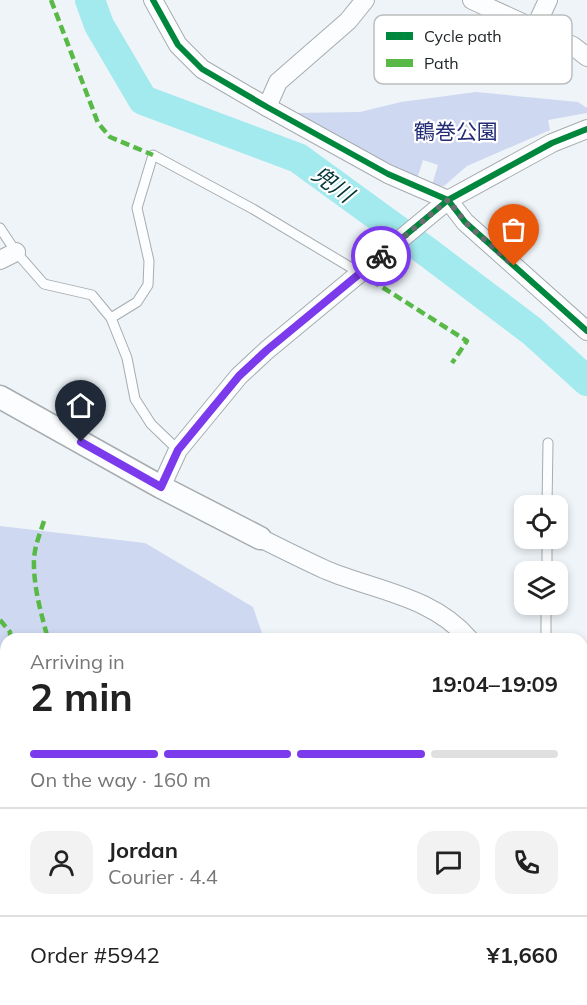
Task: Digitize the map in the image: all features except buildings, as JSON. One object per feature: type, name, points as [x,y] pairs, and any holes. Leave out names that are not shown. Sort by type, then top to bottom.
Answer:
[{"type":"street","points":[[153,0],[178,45],[202,69],[444,203],[587,331]]},
{"type":"street","points":[[267,107],[278,82],[348,21],[364,0]]},
{"type":"street","points":[[472,0],[506,15]]},
{"type":"street","points":[[541,15],[548,0]]},
{"type":"street","points":[[572,46],[587,57]]},
{"type":"street","points":[[161,487],[178,450],[239,376],[267,350],[444,203],[552,143],[587,129]]},
{"type":"street","points":[[0,396],[161,487],[260,538],[327,570],[417,602],[441,613],[464,633]]},
{"type":"lane","points":[[111,318],[137,302],[148,285],[149,261],[137,208],[153,154],[361,272]]},
{"type":"lane","points":[[0,228],[8,256],[44,284],[92,295],[111,318],[127,358],[135,399],[152,424],[178,450]]},
{"type":"lane","points":[[547,495],[548,443]]},
{"type":"lane","points":[[546,615],[546,633]]},
{"type":"green space","name":"鶴巻公園","points":[[476,92],[578,102],[587,108],[587,113],[548,120],[550,130],[467,166],[444,186],[432,185],[438,165],[423,160],[417,179],[296,113],[360,112],[401,102]]},
{"type":"green space","points":[[0,526],[145,543],[253,607],[262,633],[0,633]]},
{"type":"waterway","name":"兜川","points":[[90,0],[99,25],[143,100],[298,158],[532,331],[587,381]]},
{"type":"marked path","points":[[51,0],[98,123],[110,137],[153,155]]},
{"type":"marked path","points":[[360,273],[467,341],[452,363]]},
{"type":"marked path","points":[[44,521],[35,549],[34,568],[38,599],[46,633]]},
{"type":"marked path","points":[[0,620],[10,633]]},
{"type":"cycle path","points":[[153,0],[178,45],[202,69],[388,174],[448,200],[465,222],[587,331]]},
{"type":"cycle path","points":[[161,487],[178,450],[239,376],[267,350],[448,200],[552,143],[587,129]]},
{"type":"way so far","points":[[381,256],[448,200],[465,222],[514,266]]},
{"type":"route","points":[[81,442],[161,487],[178,450],[239,376],[381,256]]}]
